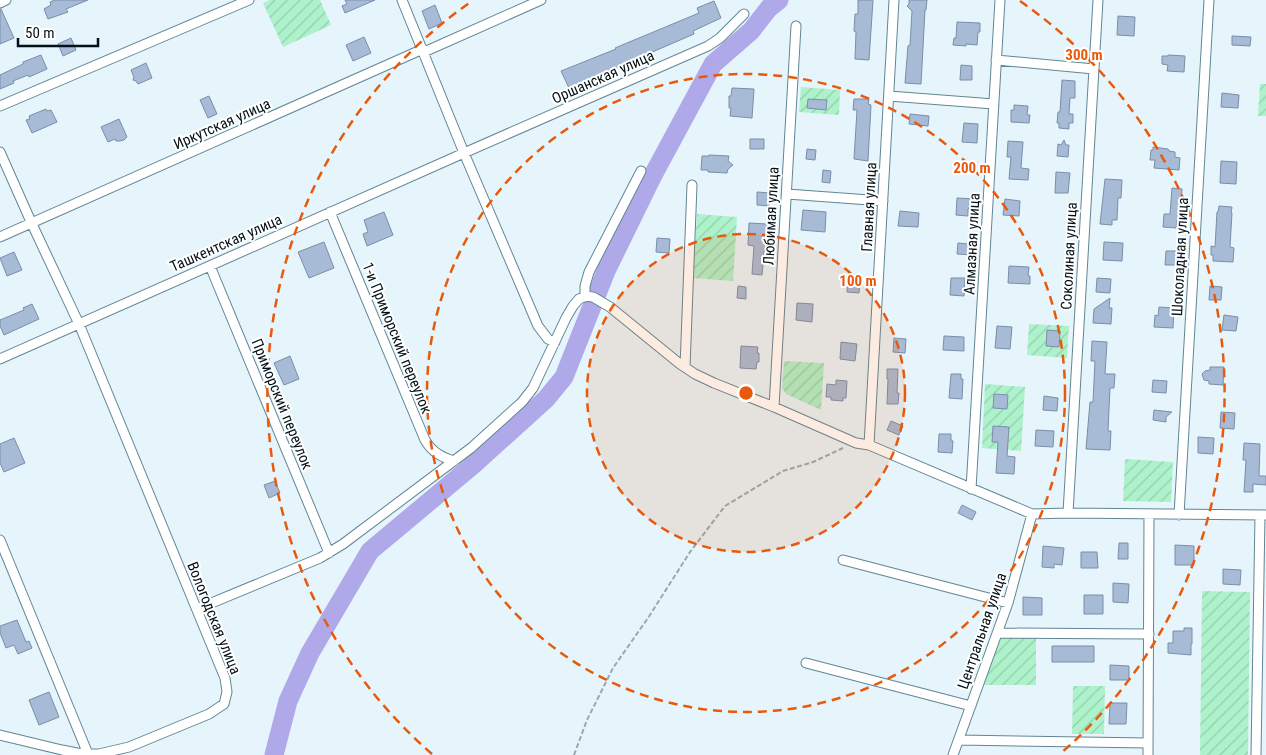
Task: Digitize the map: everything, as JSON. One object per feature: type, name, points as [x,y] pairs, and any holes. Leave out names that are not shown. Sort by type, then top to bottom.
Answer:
[{"type":"street","points":[[0,3],[6,0]]},
{"type":"street","points":[[0,106],[249,0]]},
{"type":"street","points":[[402,0],[464,153],[538,326],[548,338],[555,342]]},
{"type":"street","name":"Иркутская улица","points":[[0,237],[540,0]]},
{"type":"street","name":"Главная улица","points":[[869,445],[894,0]]},
{"type":"street","name":"Алмазная улица","points":[[971,489],[1000,0]]},
{"type":"street","name":"Соколиная улица","points":[[1068,513],[1098,0]]},
{"type":"street","name":"Шоколадная улица","points":[[1179,515],[1209,0]]},
{"type":"street","name":"Оршанская улица","points":[[464,153],[708,46],[720,38],[744,14]]},
{"type":"street","name":"Любимая улица","points":[[774,407],[796,26]]},
{"type":"street","points":[[996,60],[1094,69]]},
{"type":"street","points":[[889,96],[994,104]]},
{"type":"street","name":"Вологодская улица","points":[[0,152],[79,324],[225,678],[228,692],[224,704],[209,714],[128,748],[99,754],[62,750],[0,735]]},
{"type":"street","name":"Ташкентская улица","points":[[0,359],[464,153]]},
{"type":"street","points":[[641,171],[589,272],[585,286],[593,298],[610,307],[695,374],[714,384],[774,407],[856,443],[869,445],[1032,514],[1263,515],[1256,755]]},
{"type":"street","points":[[685,367],[692,185]]},
{"type":"street","points":[[786,194],[883,201]]},
{"type":"street","name":"1-и Приморский переулок","points":[[330,212],[425,440],[429,448],[437,454],[454,461]]},
{"type":"street","name":"Приморский переулок","points":[[210,266],[329,553]]},
{"type":"street","points":[[196,608],[302,566],[329,553],[472,448],[522,402],[533,388],[566,318],[579,299],[593,298]]},
{"type":"street","name":"Центральная улица","points":[[953,755],[1008,603],[1032,514]]},
{"type":"street","points":[[1148,755],[1150,515]]},
{"type":"street","points":[[0,540],[88,754]]},
{"type":"street","points":[[843,560],[1008,603]]},
{"type":"street","points":[[997,633],[1149,634]]},
{"type":"street","points":[[806,663],[971,706]]},
{"type":"street","points":[[958,740],[1148,743]]},
{"type":"path","points":[[574,755],[587,720],[613,668],[648,618],[690,552],[725,506],[783,471],[813,462],[856,443]]},
{"type":"green space","points":[[270,0],[320,0],[331,25],[283,47],[263,3]]},
{"type":"green space","points":[[1260,84],[1266,84],[1266,116],[1258,116]]},
{"type":"green space","points":[[801,87],[840,90],[839,115],[799,112]]},
{"type":"green space","points":[[697,214],[737,217],[733,281],[693,278]]},
{"type":"green space","points":[[1029,324],[1069,326],[1067,358],[1027,355]]},
{"type":"green space","points":[[784,361],[824,363],[821,410],[786,394],[782,388]]},
{"type":"green space","points":[[985,384],[1025,387],[1021,451],[982,448]]},
{"type":"green space","points":[[1125,459],[1173,462],[1171,502],[1123,501]]},
{"type":"green space","points":[[1202,591],[1250,592],[1248,755],[1200,755]]},
{"type":"green space","points":[[1005,637],[1036,637],[1036,685],[981,685],[997,641]]},
{"type":"green space","points":[[1073,686],[1105,686],[1104,734],[1072,734]]},
{"type":"building","points":[[55,0],[88,0],[66,9],[68,12],[48,19],[44,9],[51,5],[50,2]]},
{"type":"building","points":[[345,0],[375,0],[345,13],[342,6],[347,4]]},
{"type":"building","points":[[858,0],[873,0],[869,60],[855,59],[856,32],[854,31],[855,14],[858,14]]},
{"type":"building","points":[[909,0],[927,0],[921,84],[905,83],[912,11],[907,6]]},
{"type":"building","points":[[714,1],[721,18],[693,31],[694,34],[569,88],[561,71],[699,13],[697,8]]},
{"type":"building","points":[[435,5],[442,23],[429,29],[422,11]]},
{"type":"building","points":[[0,9],[14,38],[0,44]]},
{"type":"building","points":[[1118,16],[1135,17],[1134,36],[1117,35]]},
{"type":"building","points":[[957,22],[980,23],[977,45],[953,45],[954,38],[956,38]]},
{"type":"building","points":[[1232,36],[1251,37],[1250,46],[1232,45]]},
{"type":"building","points":[[364,37],[371,53],[353,61],[346,45]]},
{"type":"building","points":[[71,38],[76,50],[63,56],[58,44]]},
{"type":"building","points":[[41,55],[47,69],[29,77],[28,75],[13,81],[14,83],[0,89],[0,75],[23,64],[23,62]]},
{"type":"building","points":[[1162,56],[1185,56],[1184,72],[1167,71],[1168,65],[1162,64]]},
{"type":"building","points":[[146,63],[152,78],[138,84],[133,80],[134,77],[131,70]]},
{"type":"building","points":[[961,65],[972,66],[972,80],[960,80]]},
{"type":"building","points":[[1062,80],[1075,81],[1075,98],[1070,98],[1069,114],[1073,114],[1073,123],[1069,123],[1069,129],[1059,128],[1059,123],[1057,123],[1058,112],[1060,112]]},
{"type":"building","points":[[732,88],[754,89],[752,118],[730,116],[729,96],[731,96]]},
{"type":"building","points":[[1222,93],[1239,95],[1238,108],[1221,107]]},
{"type":"building","points":[[209,96],[217,114],[208,118],[200,100]]},
{"type":"building","points":[[808,99],[827,100],[826,110],[807,108]]},
{"type":"building","points":[[854,99],[869,99],[868,104],[871,105],[868,161],[854,159],[857,110],[853,110]]},
{"type":"building","points":[[1014,105],[1028,106],[1027,115],[1030,115],[1029,123],[1011,122],[1011,110],[1014,110]]},
{"type":"building","points":[[46,109],[47,111],[51,110],[57,122],[32,133],[26,120],[30,119],[29,116]]},
{"type":"building","points":[[910,114],[929,116],[928,126],[909,124]]},
{"type":"building","points":[[119,119],[127,137],[124,140],[116,141],[115,139],[108,142],[101,127]]},
{"type":"building","points":[[964,123],[978,124],[977,143],[962,142]]},
{"type":"building","points":[[750,139],[764,139],[764,149],[750,149]]},
{"type":"building","points":[[1064,140],[1066,145],[1069,145],[1068,157],[1057,156],[1058,144],[1061,145]]},
{"type":"building","points":[[1008,141],[1023,142],[1021,168],[1029,169],[1028,180],[1009,179],[1011,157],[1007,157]]},
{"type":"building","points":[[1153,147],[1175,152],[1175,157],[1180,158],[1179,170],[1154,168],[1155,160],[1150,160]]},
{"type":"building","points":[[807,149],[816,150],[815,160],[806,159]]},
{"type":"building","points":[[702,156],[729,156],[728,161],[733,165],[728,169],[727,173],[701,170]]},
{"type":"building","points":[[1221,161],[1237,162],[1236,184],[1220,183]]},
{"type":"building","points":[[823,170],[831,171],[830,183],[822,182]]},
{"type":"building","points":[[1056,172],[1070,173],[1068,193],[1055,193]]},
{"type":"building","points":[[1105,179],[1122,180],[1121,198],[1118,198],[1117,220],[1112,220],[1112,225],[1100,224]]},
{"type":"building","points":[[1172,188],[1182,189],[1180,220],[1177,220],[1176,228],[1163,227],[1164,214],[1170,214]]},
{"type":"building","points":[[757,192],[770,193],[769,206],[757,205]]},
{"type":"building","points":[[957,198],[977,199],[968,209],[968,216],[956,215]]},
{"type":"building","points":[[1005,199],[1020,201],[1019,216],[1003,215]]},
{"type":"building","points":[[1219,206],[1232,207],[1230,247],[1234,248],[1233,262],[1213,261],[1213,255],[1211,255],[1211,246],[1215,247]]},
{"type":"building","points":[[803,210],[826,212],[825,232],[801,230]]},
{"type":"building","points":[[900,211],[919,213],[918,227],[898,226]]},
{"type":"building","points":[[384,212],[393,235],[367,246],[363,234],[368,232],[364,220]]},
{"type":"building","points":[[749,223],[767,224],[762,275],[752,274],[754,246],[748,245]]},
{"type":"building","points":[[657,238],[670,239],[669,253],[656,252]]},
{"type":"building","points":[[324,242],[334,268],[309,278],[298,252]]},
{"type":"building","points":[[1104,242],[1123,243],[1122,261],[1103,260]]},
{"type":"building","points":[[958,243],[969,244],[969,248],[975,255],[957,254]]},
{"type":"building","points":[[1166,251],[1177,251],[1177,265],[1165,265]]},
{"type":"building","points":[[14,252],[22,270],[7,276],[0,258]]},
{"type":"building","points":[[1009,266],[1029,267],[1028,276],[1030,276],[1030,284],[1008,283]]},
{"type":"building","points":[[848,274],[857,275],[857,278],[860,278],[859,293],[847,292]]},
{"type":"building","points":[[951,278],[965,278],[964,296],[950,295]]},
{"type":"building","points":[[1097,278],[1111,279],[1110,293],[1096,292]]},
{"type":"building","points":[[738,286],[746,287],[746,299],[737,298]]},
{"type":"building","points":[[1210,286],[1222,287],[1221,300],[1209,300]]},
{"type":"building","points":[[1110,298],[1109,308],[1112,308],[1111,324],[1093,323],[1094,309]]},
{"type":"building","points":[[797,303],[813,304],[812,322],[796,320]]},
{"type":"building","points":[[32,304],[39,319],[4,335],[0,326],[0,320],[24,310],[23,308]]},
{"type":"building","points":[[1159,307],[1174,308],[1173,328],[1154,327],[1155,315],[1158,316]]},
{"type":"building","points":[[1224,315],[1238,317],[1236,331],[1222,330]]},
{"type":"building","points":[[997,326],[1012,327],[1010,349],[995,348]]},
{"type":"building","points":[[1047,330],[1060,331],[1059,347],[1046,346]]},
{"type":"building","points":[[944,336],[964,337],[964,351],[943,350]]},
{"type":"building","points":[[894,338],[906,339],[905,353],[893,352]]},
{"type":"building","points":[[1092,341],[1107,342],[1105,374],[1115,374],[1114,388],[1110,388],[1108,431],[1111,431],[1110,450],[1086,449],[1090,402],[1093,402],[1095,361],[1091,361]]},
{"type":"building","points":[[841,342],[857,344],[855,361],[840,359]]},
{"type":"building","points":[[741,346],[758,347],[759,362],[757,362],[756,369],[740,368]]},
{"type":"building","points":[[290,356],[299,379],[284,385],[274,363]]},
{"type":"building","points":[[1210,367],[1224,367],[1223,385],[1209,384],[1209,381],[1204,380],[1202,374],[1210,370]]},
{"type":"building","points":[[887,369],[898,369],[898,404],[887,404]]},
{"type":"building","points":[[951,374],[961,374],[961,379],[963,379],[962,399],[949,398]]},
{"type":"building","points":[[836,380],[847,381],[846,398],[843,398],[843,401],[831,400],[831,397],[826,397],[827,384],[836,385]]},
{"type":"building","points":[[1153,380],[1167,381],[1166,393],[1152,392]]},
{"type":"building","points":[[994,394],[1008,395],[1007,409],[993,408]]},
{"type":"building","points":[[1044,396],[1058,398],[1057,411],[1043,410]]},
{"type":"building","points":[[1154,410],[1172,412],[1166,417],[1166,422],[1153,420]]},
{"type":"building","points":[[1221,412],[1235,413],[1234,429],[1220,428]]},
{"type":"building","points":[[891,421],[903,426],[899,435],[887,430]]},
{"type":"building","points":[[993,426],[1009,427],[1007,456],[1015,457],[1014,474],[996,473],[998,442],[992,442]]},
{"type":"building","points":[[1036,430],[1054,431],[1053,447],[1035,446]]},
{"type":"building","points":[[939,434],[951,434],[951,440],[953,441],[952,453],[938,452]]},
{"type":"building","points":[[1198,437],[1214,438],[1213,454],[1198,453]]},
{"type":"building","points":[[14,438],[25,463],[4,472],[0,463],[0,444]]},
{"type":"building","points":[[1244,443],[1260,444],[1259,476],[1266,476],[1266,485],[1253,484],[1253,492],[1244,492],[1246,460],[1243,460]]},
{"type":"building","points":[[275,481],[280,493],[269,498],[264,485]]},
{"type":"building","points":[[962,505],[976,512],[972,520],[958,513]]},
{"type":"building","points":[[1119,543],[1128,543],[1128,559],[1118,559]]},
{"type":"building","points":[[1175,545],[1194,546],[1194,565],[1175,565]]},
{"type":"building","points":[[1043,546],[1064,548],[1062,565],[1054,564],[1054,568],[1042,567]]},
{"type":"building","points":[[1081,552],[1097,552],[1098,568],[1081,568]]},
{"type":"building","points":[[1223,569],[1241,570],[1240,585],[1223,584]]},
{"type":"building","points":[[1113,583],[1129,584],[1128,603],[1113,602]]},
{"type":"building","points":[[1084,595],[1103,595],[1103,614],[1084,614]]},
{"type":"building","points":[[1023,597],[1042,598],[1042,615],[1023,615]]},
{"type":"building","points":[[17,620],[26,642],[29,641],[32,648],[18,654],[14,645],[6,648],[0,633],[0,626]]},
{"type":"building","points":[[1184,628],[1192,628],[1191,655],[1168,653],[1168,643],[1173,643],[1173,631],[1184,631]]},
{"type":"building","points":[[1052,646],[1094,646],[1094,662],[1052,662]]},
{"type":"building","points":[[1110,665],[1129,666],[1129,680],[1110,680]]},
{"type":"building","points":[[49,692],[59,717],[39,725],[29,700]]},
{"type":"building","points":[[1110,703],[1127,703],[1126,724],[1109,724]]},
{"type":"waterway","points":[[274,755],[288,701],[310,653],[370,551],[473,465],[546,399],[564,377],[606,271],[652,177],[713,64],[751,31],[769,8],[779,0]]}]
